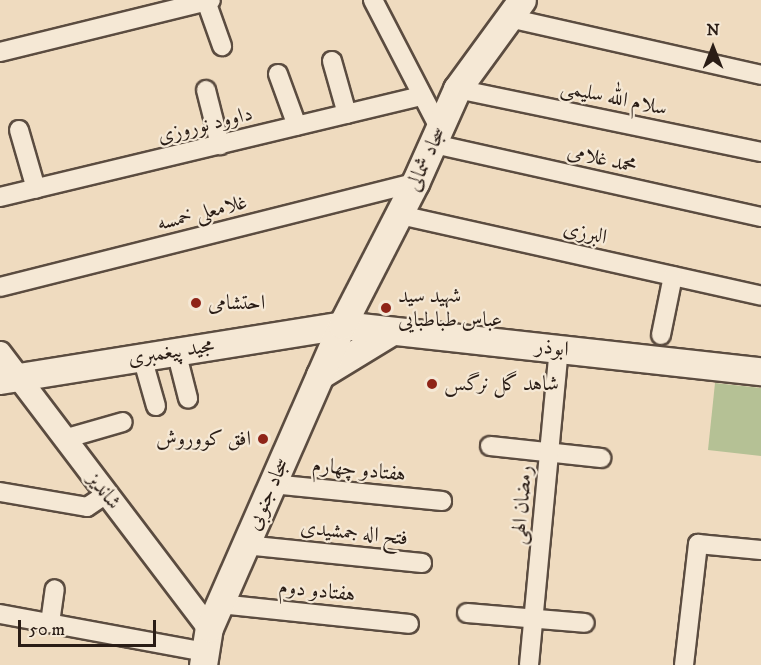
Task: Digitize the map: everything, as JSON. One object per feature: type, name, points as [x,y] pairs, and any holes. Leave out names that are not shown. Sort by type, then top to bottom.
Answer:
[{"type":"main road","name":"سجاد شمالی","points":[[342,325],[400,215],[457,88],[516,9]]},
{"type":"main road","name":"ابوذر","points":[[342,325],[761,371]]},
{"type":"main road","name":"مجید پیغمبری","points":[[8,378],[342,325]]},
{"type":"main road","name":"سجاد جنوبی","points":[[206,648],[220,604],[342,325]]},
{"type":"main road","points":[[320,375],[392,331]]},
{"type":"street","points":[[373,0],[437,136]]},
{"type":"street","points":[[0,52],[209,1],[222,46]]},
{"type":"street","points":[[516,9],[761,75]]},
{"type":"street","points":[[332,61],[347,114]]},
{"type":"street","points":[[278,74],[297,126]]},
{"type":"street","name":"سلام الله سلیمی","points":[[457,88],[761,152]]},
{"type":"street","points":[[206,90],[220,145]]},
{"type":"street","name":"داوود نوروزی","points":[[0,197],[420,96]]},
{"type":"street","points":[[19,130],[36,189]]},
{"type":"street","name":"محمد غلامی","points":[[437,136],[761,217]]},
{"type":"street","name":"غلامعلی خمسه","points":[[0,287],[415,183]]},
{"type":"street","name":"البرزی","points":[[400,215],[761,296]]},
{"type":"street","points":[[661,335],[673,276]]},
{"type":"street","name":"رمضان الهی","points":[[529,665],[559,349]]},
{"type":"street","points":[[176,351],[188,398]]},
{"type":"street","name":"شاندیز","points":[[0,353],[8,378],[64,439],[106,494],[206,648]]},
{"type":"street","points":[[142,357],[156,406]]},
{"type":"street","points":[[64,439],[123,422]]},
{"type":"street","points":[[490,446],[601,458]]},
{"type":"street","name":"هفتادو چهارم","points":[[272,484],[442,501]]},
{"type":"street","points":[[0,492],[87,507],[106,494]]},
{"type":"street","points":[[684,665],[698,544],[761,550]]},
{"type":"street","name":"فتح اله جمشیدی","points":[[245,545],[422,563]]},
{"type":"street","points":[[50,623],[55,589]]},
{"type":"street","name":"هفتادو دوم","points":[[220,604],[409,624]]},
{"type":"street","points":[[467,613],[585,623]]},
{"type":"street","points":[[0,614],[206,648]]},
{"type":"green space","points":[[715,383],[761,388],[761,456],[708,450]]},
{"type":"place","name":"احتشامی","points":[[196,303]]},
{"type":"place","name":"شهید سید عباس طباطبایی","points":[[386,308]]},
{"type":"place","name":"شاهد گل نرگس","points":[[432,384]]},
{"type":"place","name":"افق کووروش","points":[[263,439]]}]
